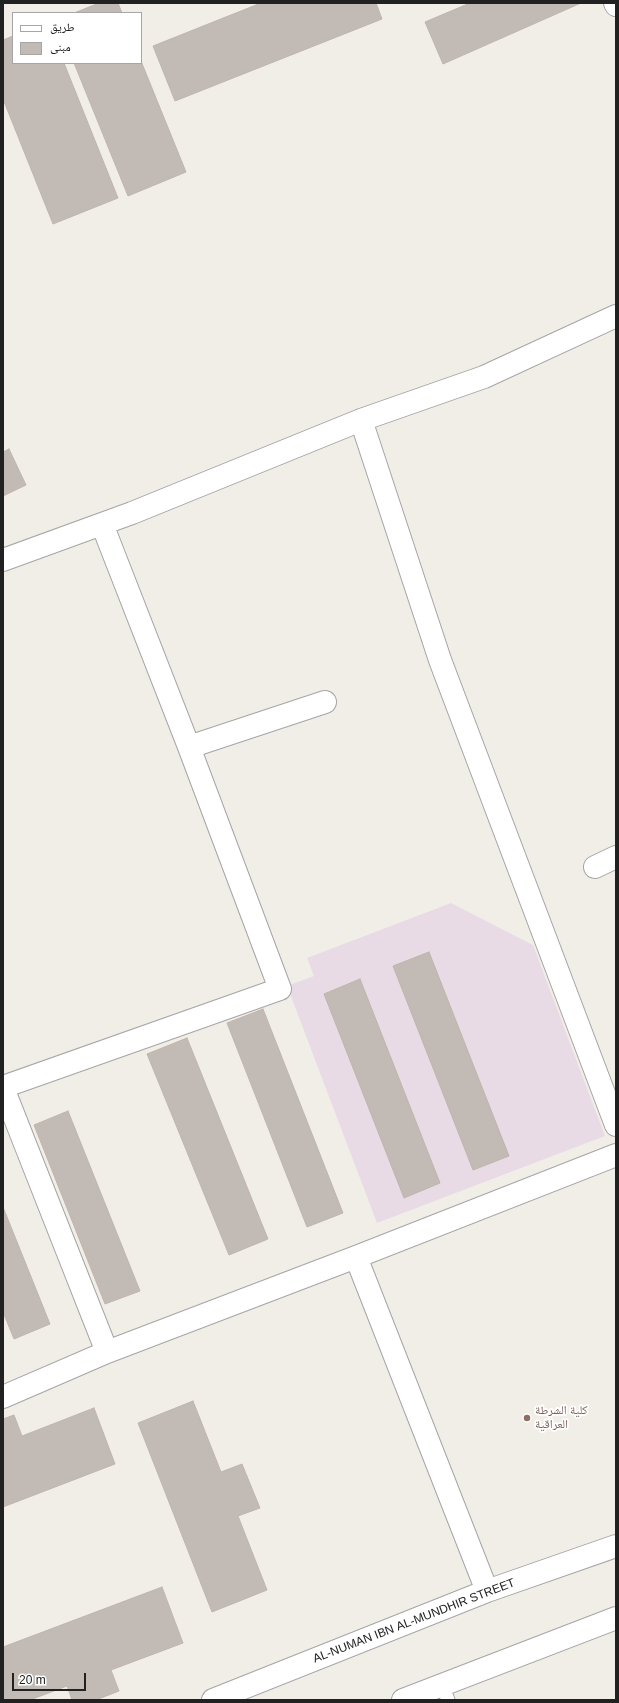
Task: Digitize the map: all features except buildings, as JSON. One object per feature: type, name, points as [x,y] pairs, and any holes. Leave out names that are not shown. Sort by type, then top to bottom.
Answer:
[{"type":"street","points":[[3,560],[132,513],[361,420],[484,377],[616,316]]},
{"type":"street","points":[[361,420],[440,660],[616,1124]]},
{"type":"street","points":[[102,524],[189,747],[280,988],[3,1088],[107,1352]]},
{"type":"street","points":[[189,747],[325,702]]},
{"type":"street","points":[[595,866],[616,857]]},
{"type":"street","points":[[3,1397],[107,1352],[356,1258],[616,1155]]},
{"type":"street","points":[[356,1258],[487,1591]]},
{"type":"street","name":"AL-NUMAN IBN AL-MUNDHIR STREET","points":[[213,1700],[487,1591],[616,1546]]},
{"type":"street","points":[[403,1700],[445,1693],[616,1618]]},
{"type":"shaded area","points":[[451,903],[533,945],[605,1136],[377,1223],[287,986],[314,976],[307,958]]},
{"type":"place","name":"كلية الشرطة العراقية","points":[[527,1418]]}]
